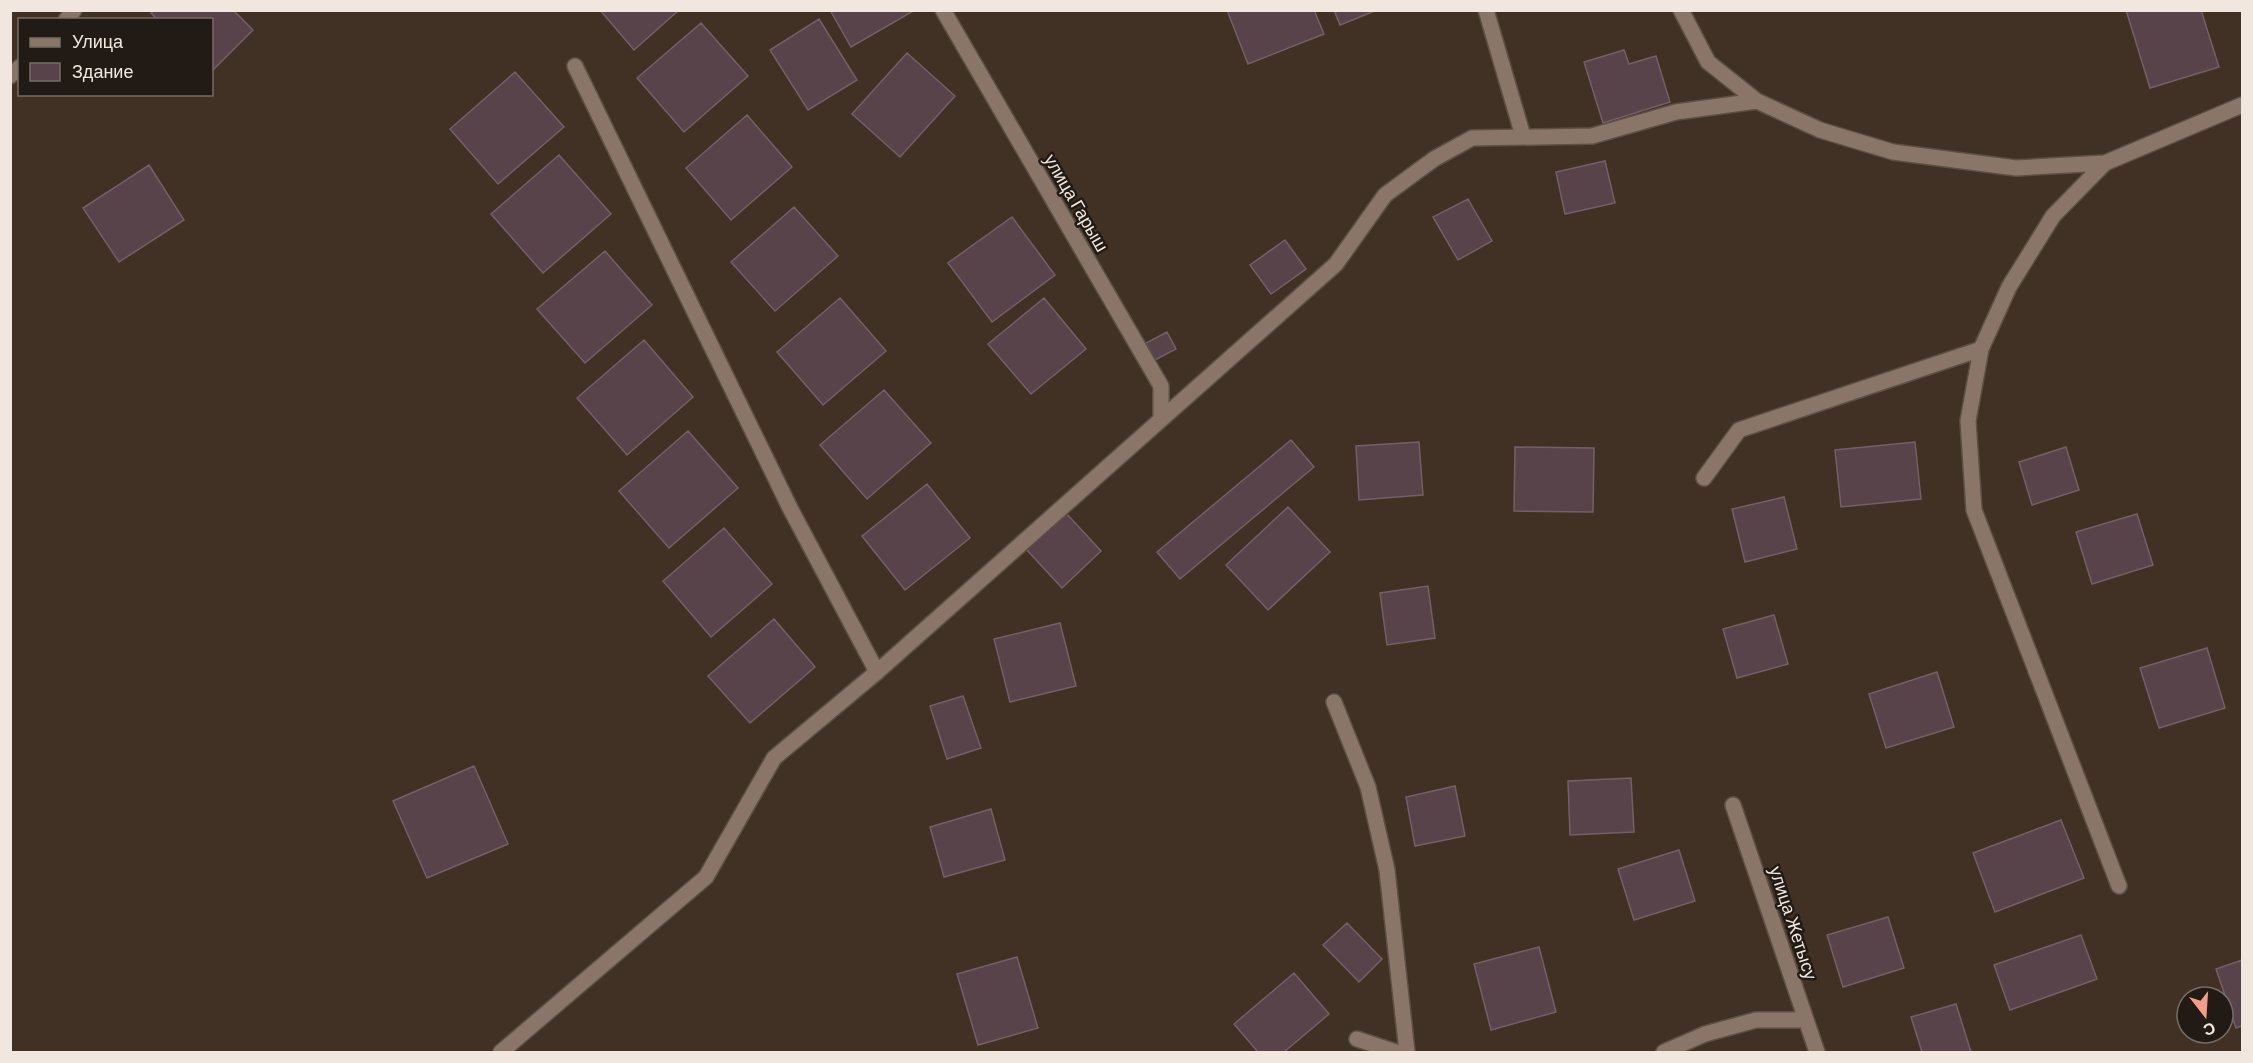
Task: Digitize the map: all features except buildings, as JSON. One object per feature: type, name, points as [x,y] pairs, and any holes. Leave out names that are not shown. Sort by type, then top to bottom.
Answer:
[{"type":"street","name":"улица Гарыш","points":[[943,10],[1161,386],[1161,418]]},
{"type":"street","points":[[1486,10],[1523,136]]},
{"type":"street","points":[[1681,10],[1708,63],[1757,101],[1820,130],[1893,152],[2016,168],[2105,164],[2242,105]]},
{"type":"street","points":[[575,66],[790,508],[877,672]]},
{"type":"street","points":[[501,1053],[706,877],[774,758],[877,672],[1336,264],[1385,195],[1434,159],[1472,138],[1592,136],[1676,112],[1757,101]]},
{"type":"street","points":[[2105,164],[2053,216],[2009,287],[1981,349],[1968,421],[1974,510],[2119,886]]},
{"type":"street","points":[[1704,478],[1739,430],[1981,349]]},
{"type":"street","points":[[1334,702],[1368,787],[1387,870],[1407,1053]]},
{"type":"street","name":"улица Жетысу","points":[[1733,805],[1817,1053]]},
{"type":"street","points":[[1664,1053],[1705,1034],[1756,1020],[1804,1020]]},
{"type":"street","points":[[1357,1039],[1396,1053]]}]
